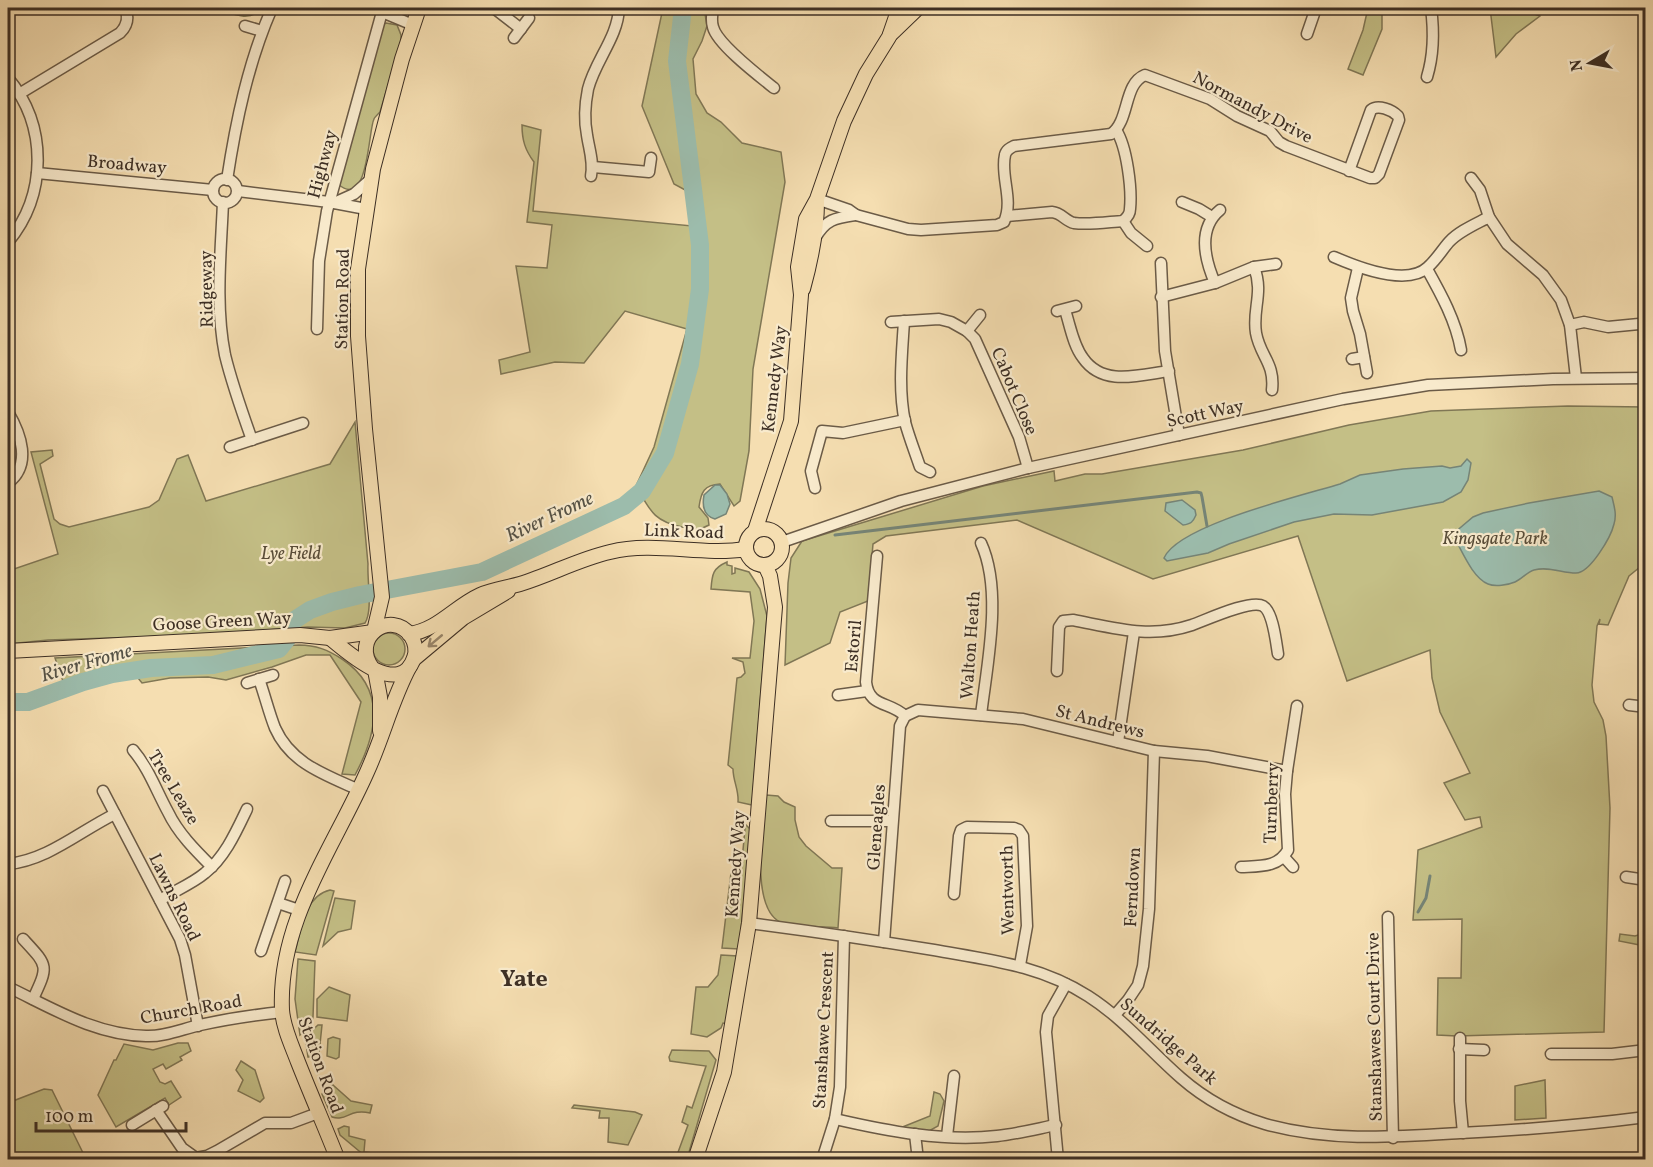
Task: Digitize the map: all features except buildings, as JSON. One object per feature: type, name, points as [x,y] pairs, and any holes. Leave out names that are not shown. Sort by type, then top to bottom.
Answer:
[{"type":"main road","name":"Station Road","points":[[374,632],[382,597],[365,429],[357,317],[358,269],[371,179],[419,8]]},
{"type":"main road","name":"Kennedy Way","points":[[755,531],[791,421],[801,295],[798,267],[806,219],[817,199],[844,121],[866,74],[889,37],[900,8]]},
{"type":"main road","name":"Kennedy Way","points":[[889,37],[918,8]]},
{"type":"main road","name":"Kennedy Way","points":[[801,295],[809,267],[817,220],[817,199]]},
{"type":"main road","points":[[766,500],[778,537],[780,556],[775,562],[765,565],[753,561],[746,549],[747,542],[755,531],[762,529],[778,537]]},
{"type":"main road","name":"Link Road","points":[[406,631],[422,631],[436,626],[482,594],[517,585],[609,552],[639,547],[714,552],[746,549]]},
{"type":"main road","name":"Kennedy Way","points":[[695,1160],[724,1072],[749,923],[775,607],[770,576],[765,565]]},
{"type":"main road","name":"Link Road","points":[[412,662],[463,618],[517,585]]},
{"type":"main road","name":"Station Road","points":[[382,597],[391,614],[406,631]]},
{"type":"main road","points":[[387,626],[406,631],[415,645],[412,662],[396,675],[374,670],[366,655],[365,647],[374,632],[387,626]]},
{"type":"main road","name":"Goose Green Way","points":[[8,651],[300,634],[330,638],[374,632]]},
{"type":"main road","name":"Goose Green Way","points":[[330,638],[374,670]]},
{"type":"main road","name":"Station Road","points":[[338,1160],[294,1050],[282,1012],[287,954],[299,910],[360,790],[401,684],[412,662]]},
{"type":"main road","name":"Station Road","points":[[374,670],[380,697],[380,739]]},
{"type":"street","points":[[19,94],[120,33],[127,22],[125,8]]},
{"type":"street","points":[[227,180],[242,99],[262,31],[272,8]]},
{"type":"street","points":[[494,8],[521,29]]},
{"type":"street","points":[[619,8],[613,35],[594,70],[585,108],[586,135],[592,172],[649,172],[651,158]]},
{"type":"street","points":[[712,8],[712,27],[716,35],[736,56],[774,88]]},
{"type":"street","points":[[1307,34],[1316,8]]},
{"type":"street","points":[[1427,77],[1432,60],[1434,26],[1431,8]]},
{"type":"street","name":"Highway","points":[[317,329],[319,261],[381,12],[413,25]]},
{"type":"street","points":[[514,38],[529,18]]},
{"type":"street","points":[[245,26],[262,31]]},
{"type":"street","name":"Normandy Drive","points":[[1116,130],[1137,81],[1146,75],[1210,99],[1237,116],[1270,131],[1279,142],[1286,146],[1349,171],[1375,178],[1379,174],[1399,120],[1396,113],[1379,107],[1371,110],[1349,171]]},
{"type":"street","points":[[8,78],[26,107],[36,137],[37,173],[32,200],[8,242]]},
{"type":"street","points":[[817,199],[856,214],[908,229],[996,225],[1004,222],[1007,216],[1004,158],[1007,150],[1014,146],[1111,134],[1116,130],[1123,145],[1128,179],[1130,211],[1123,221]]},
{"type":"street","name":"Broadway","points":[[37,173],[213,190]]},
{"type":"street","points":[[1471,178],[1480,190],[1489,217],[1507,244],[1543,275],[1561,300],[1570,325],[1576,378]]},
{"type":"street","points":[[332,202],[354,194],[371,179]]},
{"type":"street","points":[[227,180],[235,183],[238,192],[233,200],[223,202],[214,196],[213,190],[217,182],[227,180]]},
{"type":"street","points":[[238,192],[332,202],[366,209]]},
{"type":"street","name":"Ridgeway","points":[[223,202],[220,296],[225,354],[252,440]]},
{"type":"street","points":[[1182,202],[1216,214],[1204,250],[1215,283]]},
{"type":"street","points":[[1007,216],[1052,212],[1059,213],[1075,223],[1123,221]]},
{"type":"street","points":[[813,241],[827,222],[856,214]]},
{"type":"street","points":[[1335,257],[1358,268],[1401,276],[1427,269],[1451,240],[1489,217]]},
{"type":"street","points":[[1123,221],[1131,233],[1147,246]]},
{"type":"street","points":[[1161,263],[1161,297],[1179,435]]},
{"type":"street","points":[[1161,297],[1215,283],[1254,267],[1276,264]]},
{"type":"street","points":[[1254,267],[1259,292],[1256,331],[1273,377],[1272,390]]},
{"type":"street","points":[[1358,268],[1351,298],[1367,373]]},
{"type":"street","points":[[1427,269],[1444,301],[1459,337],[1461,350]]},
{"type":"street","points":[[1076,306],[1061,310],[1082,358],[1097,372],[1113,378],[1169,371]]},
{"type":"street","points":[[891,322],[939,319],[951,322],[967,331],[980,315]]},
{"type":"street","points":[[904,321],[902,394],[905,420],[920,467],[930,472]]},
{"type":"street","points":[[1570,325],[1584,322],[1608,327],[1639,324]]},
{"type":"street","name":"Cabot Close","points":[[967,331],[975,339],[984,359],[1019,438],[1028,468]]},
{"type":"street","points":[[1352,359],[1364,357]]},
{"type":"street","name":"Scott Way","points":[[778,537],[901,501],[1028,468],[1343,399],[1428,386],[1576,378],[1646,378]]},
{"type":"street","points":[[8,412],[23,451],[21,469],[8,483]]},
{"type":"street","points":[[815,488],[811,471],[822,431],[843,433],[905,420]]},
{"type":"street","points":[[230,447],[303,423]]},
{"type":"street","name":"Walton Heath","points":[[981,543],[985,552],[991,585],[991,631],[981,715]]},
{"type":"street","name":"Estoril","points":[[877,556],[867,691],[875,701],[897,708],[905,716]]},
{"type":"street","points":[[1057,671],[1059,627],[1063,621],[1073,620],[1134,632],[1173,630],[1234,609],[1256,604],[1262,605],[1269,613],[1278,654]]},
{"type":"street","points":[[1118,742],[1134,632]]},
{"type":"street","points":[[247,683],[273,675]]},
{"type":"street","points":[[259,680],[275,728],[289,751],[310,768],[360,790]]},
{"type":"street","points":[[838,695],[867,691]]},
{"type":"street","points":[[1629,705],[1646,707]]},
{"type":"street","name":"Turnberry","points":[[1241,867],[1267,866],[1284,857],[1288,850],[1285,817],[1287,771],[1297,706]]},
{"type":"street","name":"St Andrews","points":[[905,716],[918,710],[1023,719],[1154,752],[1207,756],[1287,771]]},
{"type":"street","name":"Gleneagles","points":[[884,942],[900,726],[905,716]]},
{"type":"street","name":"Tree Leaze","points":[[133,750],[146,765],[169,814],[189,844],[212,867]]},
{"type":"street","name":"Ferndown","points":[[1115,1015],[1138,985],[1143,966],[1149,909],[1154,752]]},
{"type":"street","name":"Lawns Road","points":[[103,790],[180,939],[198,1026]]},
{"type":"street","points":[[160,900],[203,875],[212,867],[228,846],[247,810]]},
{"type":"street","points":[[8,864],[39,856],[115,814]]},
{"type":"street","points":[[831,821],[892,821]]},
{"type":"street","name":"Wentworth","points":[[954,894],[958,836],[961,830],[967,827],[1019,830],[1023,836],[1027,926],[1020,965]]},
{"type":"street","points":[[1284,857],[1293,867]]},
{"type":"street","points":[[1626,877],[1646,880]]},
{"type":"street","points":[[261,951],[285,882]]},
{"type":"street","points":[[278,903],[299,910]]},
{"type":"street","name":"Stanshawes Court Drive","points":[[1388,917],[1393,1138]]},
{"type":"street","name":"Sundridge Park","points":[[749,923],[884,942],[1020,965],[1066,984],[1115,1015],[1182,1079],[1211,1100],[1263,1123],[1295,1131],[1335,1137],[1393,1138],[1526,1130],[1646,1117]]},
{"type":"street","name":"Stanshawe Crescent","points":[[822,1160],[835,1119],[840,1087],[844,936]]},
{"type":"street","points":[[23,939],[43,961],[43,977],[33,999]]},
{"type":"street","points":[[1058,1160],[1046,1032],[1048,1016],[1066,984]]},
{"type":"street","name":"Church Road","points":[[8,987],[74,1020],[120,1034],[148,1036],[172,1033],[198,1026],[282,1012]]},
{"type":"street","points":[[1463,1133],[1459,1044],[1485,1050]]},
{"type":"street","points":[[1551,1054],[1612,1054],[1646,1050]]},
{"type":"street","points":[[947,1136],[954,1076]]},
{"type":"street","points":[[132,1125],[159,1108],[182,1148],[196,1158],[217,1151],[265,1123],[291,1123],[318,1113]]},
{"type":"street","points":[[835,1119],[915,1134],[947,1136],[997,1136],[1056,1125]]},
{"type":"street","points":[[915,1134],[918,1160]]},
{"type":"green space","points":[[216,8],[263,8],[258,13],[241,16]]},
{"type":"green space","points":[[663,8],[704,8],[707,26],[693,59],[696,94],[707,113],[721,122],[742,143],[781,152],[785,182],[753,369],[749,451],[740,501],[734,506],[720,484],[704,490],[699,507],[708,518],[709,525],[699,529],[672,524],[658,518],[636,486],[654,447],[687,329],[625,311],[584,363],[555,362],[501,374],[499,360],[530,352],[516,266],[547,268],[552,225],[527,222],[534,162],[525,145],[522,125],[541,130],[533,211],[692,226],[689,192],[674,184],[642,106]]},
{"type":"green space","points":[[1368,8],[1382,8],[1382,29],[1363,75],[1348,69],[1363,30]]},
{"type":"green space","points":[[1490,8],[1517,8],[1540,16],[1516,34],[1496,57]]},
{"type":"green space","points":[[386,23],[397,25],[401,42],[380,112],[374,119],[361,178],[356,187],[348,189],[338,184],[380,27]]},
{"type":"green space","name":"Kingsgate Park","points":[[1568,406],[1645,407],[1645,563],[1629,576],[1608,625],[1599,624],[1600,619],[1597,626],[1592,685],[1594,702],[1603,720],[1606,736],[1610,808],[1604,1032],[1437,1035],[1438,978],[1461,978],[1462,919],[1413,920],[1418,850],[1482,827],[1480,817],[1465,820],[1444,783],[1470,773],[1440,712],[1432,678],[1430,650],[1347,681],[1298,536],[1153,579],[1017,520],[886,536],[873,544],[868,601],[840,612],[830,643],[785,665],[791,558],[802,541],[983,486],[1054,471],[1055,481],[1085,474],[1102,474],[1243,450],[1349,425],[1431,411]]},
{"type":"green space","name":"Lye Field","points":[[355,422],[368,564],[369,611],[365,623],[345,628],[308,627],[200,635],[48,640],[8,644],[8,571],[58,554],[31,452],[52,450],[53,456],[40,464],[54,519],[69,527],[149,507],[159,500],[177,459],[188,455],[206,501],[330,464]]},
{"type":"green space","points":[[727,562],[727,565],[732,566],[732,574],[735,573],[735,568],[749,572],[760,589],[767,616],[752,805],[738,802],[733,769],[728,765],[737,678],[745,673],[743,662],[732,658],[750,658],[754,621],[750,592],[711,589],[714,572]]},
{"type":"green space","points":[[389,633],[400,638],[405,649],[400,660],[389,665],[378,660],[373,649],[378,638]]},
{"type":"green space","points":[[299,645],[316,647],[337,656],[356,671],[366,684],[372,698],[374,713],[369,744],[355,775],[342,774],[361,702],[330,655],[306,655],[226,680],[208,677],[170,678],[142,683],[130,668],[64,684],[55,658]]},
{"type":"green space","points":[[766,795],[778,796],[795,807],[799,837],[832,868],[842,868],[838,928],[788,925],[772,915],[765,902],[760,865]]},
{"type":"green space","points":[[738,821],[742,821],[751,830],[739,949],[722,948],[731,873],[741,872],[745,828],[737,827]]},
{"type":"green space","points":[[330,890],[334,891],[316,955],[295,952],[309,907],[314,899]]},
{"type":"green space","points":[[335,898],[355,901],[351,929],[338,932],[323,946]]},
{"type":"green space","points":[[1645,933],[1645,946],[1619,941],[1620,934],[1635,936]]},
{"type":"green space","points":[[721,955],[738,956],[728,1024],[723,1023],[721,1028],[707,1037],[691,1034],[696,987],[708,987],[718,975]]},
{"type":"green space","points":[[298,959],[315,961],[313,1017],[311,1025],[300,1035],[295,999]]},
{"type":"green space","points":[[329,987],[350,995],[347,1021],[317,1017],[317,999]]},
{"type":"green space","points":[[318,1025],[322,1025],[319,1054],[316,1057],[308,1057],[305,1037]]},
{"type":"green space","points":[[333,1037],[340,1039],[339,1057],[336,1059],[327,1056],[328,1039]]},
{"type":"green space","points":[[178,1043],[188,1043],[191,1051],[180,1057],[182,1060],[166,1069],[163,1064],[153,1069],[160,1082],[165,1084],[171,1081],[181,1097],[169,1105],[165,1098],[116,1127],[98,1095],[124,1044],[153,1050]]},
{"type":"green space","points":[[672,1050],[709,1051],[716,1060],[687,1159],[677,1155],[688,1125],[682,1122],[687,1106],[692,1108],[706,1066],[670,1061]]},
{"type":"green space","points":[[241,1061],[255,1070],[264,1098],[260,1102],[238,1091],[243,1080],[236,1070]]},
{"type":"green space","points":[[1545,1080],[1546,1118],[1515,1120],[1515,1086]]},
{"type":"green space","points":[[333,1085],[351,1101],[372,1105],[370,1113],[358,1112],[341,1118],[332,1117],[322,1094],[325,1089]]},
{"type":"green space","points":[[44,1089],[52,1090],[86,1159],[8,1159],[8,1106],[13,1101]]},
{"type":"green space","points":[[934,1092],[940,1094],[944,1101],[938,1126],[929,1131],[900,1128],[930,1116]]},
{"type":"green space","points":[[574,1105],[635,1112],[642,1115],[628,1145],[608,1142],[609,1118],[599,1118],[600,1111],[572,1108]]},
{"type":"green space","points":[[344,1126],[349,1127],[349,1136],[365,1140],[364,1152],[373,1153],[365,1156],[340,1135],[338,1129]]},
{"type":"shaded area","points":[[1467,459],[1471,463],[1468,480],[1461,492],[1443,502],[1372,515],[1334,514],[1294,522],[1208,553],[1167,561],[1164,558],[1174,546],[1192,534],[1216,523],[1340,484],[1360,475],[1403,469],[1442,466],[1450,468],[1461,466]]},
{"type":"shaded area","points":[[715,485],[720,485],[727,494],[730,504],[726,514],[715,519],[706,513],[703,503],[704,495]]},
{"type":"shaded area","points":[[1599,491],[1612,497],[1615,520],[1609,537],[1599,553],[1587,567],[1576,573],[1540,569],[1531,571],[1512,583],[1491,585],[1473,571],[1455,539],[1454,533],[1473,517],[1483,513]]},
{"type":"shaded area","points":[[1182,500],[1195,510],[1196,515],[1191,522],[1183,525],[1165,511],[1166,503]]},
{"type":"waterway","name":"River Frome","points":[[8,702],[28,702],[112,674],[151,668],[213,665],[279,649],[287,639],[293,621],[310,610],[360,595],[482,572],[624,506],[642,491],[665,453],[690,364],[700,289],[700,245],[677,61],[683,8]]},
{"type":"waterway","points":[[835,535],[1197,492],[1201,493],[1207,526]]},
{"type":"waterway","points":[[1418,912],[1426,898],[1430,876]]},
{"type":"district","name":"Yate","points":[[524,978]]}]
